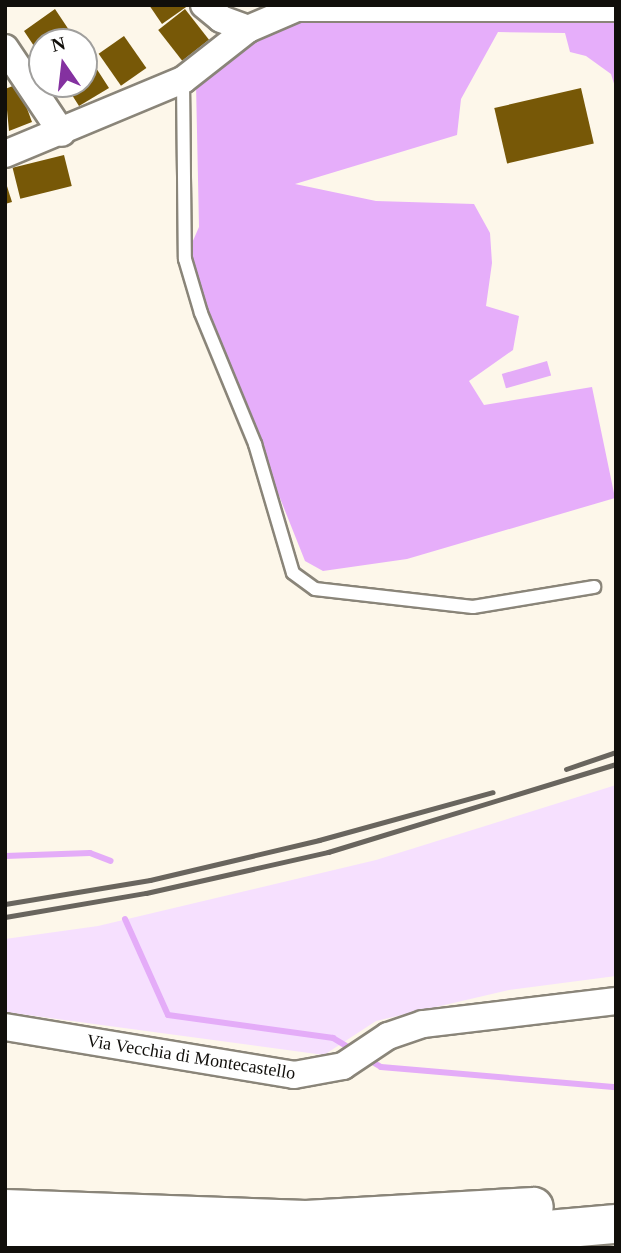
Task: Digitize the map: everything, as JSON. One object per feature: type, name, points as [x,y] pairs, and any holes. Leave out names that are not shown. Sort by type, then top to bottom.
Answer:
[{"type":"highway","points":[[5,1209],[306,1220],[451,1214],[616,1198]]},
{"type":"highway","points":[[5,1238],[211,1247],[363,1246],[616,1224]]},
{"type":"street","points":[[204,5],[221,19],[248,29]]},
{"type":"street","points":[[5,154],[62,133],[183,80],[248,29],[297,8],[616,8]]},
{"type":"street","points":[[5,48],[62,133]]},
{"type":"street","name":"Via Vecchia di Montecastello","points":[[5,1027],[280,1074],[312,1074],[364,1054],[401,1029],[616,1000]]},
{"type":"lane","points":[[183,80],[185,259],[201,313],[255,444],[293,573],[315,589],[473,607],[594,587]]},
{"type":"shaded area","points":[[298,14],[616,21],[616,90],[611,74],[586,56],[570,52],[565,33],[498,32],[461,99],[457,135],[295,184],[376,201],[474,204],[490,233],[492,263],[486,306],[519,316],[513,350],[469,381],[484,405],[592,387],[615,498],[407,559],[323,571],[305,561],[185,259],[199,227],[196,84],[250,35]]},
{"type":"shaded area","points":[[547,361],[551,375],[506,388],[502,374]]},
{"type":"shaded area","points":[[616,785],[616,976],[509,990],[376,1021],[324,1055],[5,1012],[5,939],[98,926],[376,860]]},
{"type":"building","points":[[149,5],[189,5],[162,24]]},
{"type":"building","points":[[55,9],[68,28],[28,28]]},
{"type":"building","points":[[185,9],[209,40],[182,61],[158,30]]},
{"type":"building","points":[[124,36],[146,68],[121,86],[99,54]]},
{"type":"building","points":[[98,71],[109,88],[98,95]]},
{"type":"building","points":[[18,84],[32,122],[9,131],[5,89]]},
{"type":"building","points":[[581,88],[594,144],[507,164],[494,108]]},
{"type":"building","points":[[74,98],[92,98],[79,106]]},
{"type":"building","points":[[64,155],[72,186],[20,199],[13,168]]},
{"type":"building","points":[[5,180],[12,202],[5,204]]},
{"type":"waterway","points":[[5,856],[90,853],[111,861]]},
{"type":"waterway","points":[[125,919],[168,1015],[333,1038],[353,1050]]},
{"type":"waterway","points":[[366,1058],[381,1067],[616,1087]]},
{"type":"railway","points":[[566,769],[616,752]]},
{"type":"railway","points":[[5,917],[146,893],[328,852],[616,764]]},
{"type":"railway","points":[[5,904],[150,880],[319,840],[493,792]]}]
